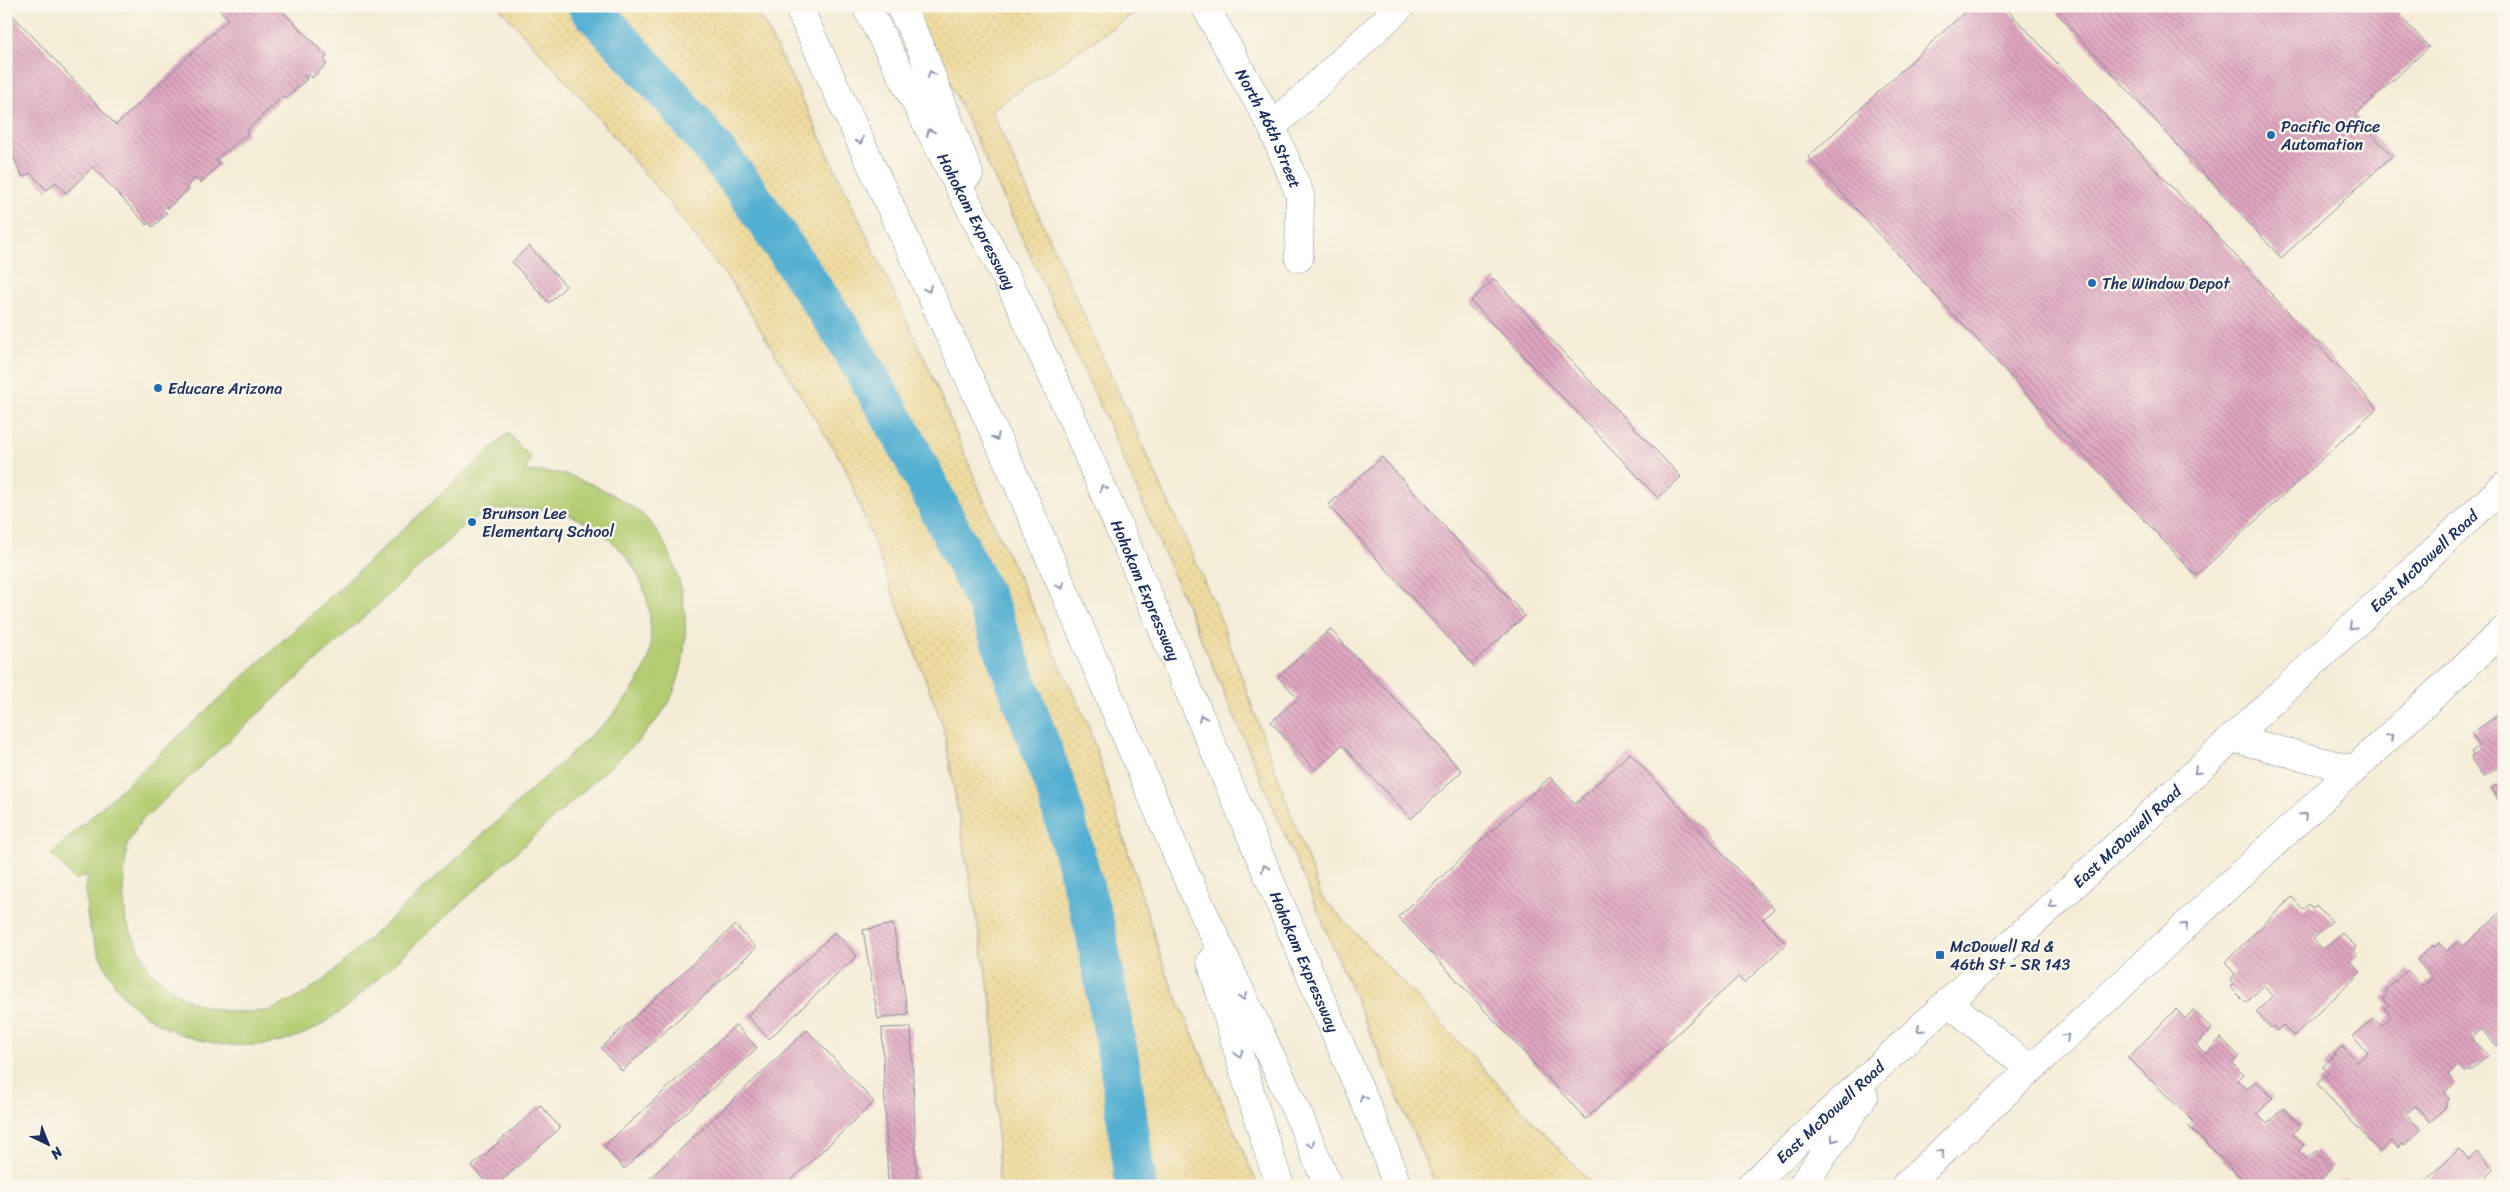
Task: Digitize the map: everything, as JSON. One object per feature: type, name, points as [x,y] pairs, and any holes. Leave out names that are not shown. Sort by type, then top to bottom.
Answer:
[{"type":"main road","points":[[785,6],[840,97]]},
{"type":"main road","points":[[798,6],[1019,486],[1185,873],[1301,1121],[1328,1186]]},
{"type":"main road","name":"Hohokam Expressway","points":[[866,6],[1017,299],[1133,556],[1382,1142],[1397,1186]]},
{"type":"main road","points":[[900,6],[919,44],[1017,299]]},
{"type":"main road","name":"North 46th Street","points":[[1205,6],[1272,127],[1300,195],[1299,258]]},
{"type":"main road","points":[[1272,127],[1401,6]]},
{"type":"main road","name":"East McDowell Road","points":[[1750,1186],[2504,486]]},
{"type":"main road","points":[[1905,1186],[2504,630]]},
{"type":"main road","points":[[2233,738],[2354,770]]},
{"type":"main road","points":[[1185,873],[1280,1186]]},
{"type":"main road","points":[[1948,1002],[2031,1070]]},
{"type":"main road","points":[[1802,1186],[1892,1055]]},
{"type":"main road","points":[[1382,1142],[1409,1186]]},
{"type":"sand","points":[[498,6],[755,6],[796,86],[928,366],[994,525],[1088,724],[1165,970],[1258,1186],[999,1186],[993,1012],[943,726],[846,469],[735,288],[671,205],[585,102]]},
{"type":"sand","points":[[912,6],[1137,6],[1139,10],[991,110],[1218,612],[1321,896],[1594,1186],[1436,1186],[1106,418],[944,70]]},
{"type":"green space","points":[[508,433],[531,458],[525,471],[567,475],[622,500],[649,521],[673,563],[680,586],[684,610],[685,635],[683,659],[677,682],[665,709],[637,742],[349,1005],[308,1032],[286,1040],[262,1044],[214,1043],[190,1037],[167,1028],[146,1016],[122,994],[108,972],[96,947],[88,922],[86,875],[75,880],[51,854]],"holes":[[[515,508],[569,515],[601,532],[626,556],[643,586],[648,603],[650,621],[649,658],[636,685],[611,717],[325,979],[299,997],[268,1011],[238,1012],[212,1009],[185,999],[151,972],[126,922],[123,890],[127,845],[140,822],[468,522],[491,510]]]},
{"type":"building","points":[[216,6],[278,6],[327,57],[323,61],[327,64],[312,78],[309,74],[305,76],[307,79],[285,99],[283,96],[246,131],[248,133],[216,160],[220,164],[200,183],[196,178],[187,186],[189,189],[168,208],[166,206],[162,210],[167,213],[153,227],[149,223],[147,225],[93,167],[66,193],[56,182],[47,190],[30,173],[23,177],[13,157],[6,151],[6,8],[116,125],[228,19]]},
{"type":"building","name":"The Window Depot","points":[[1971,6],[2004,6],[2377,408],[2196,576],[1808,157]]},
{"type":"building","name":"Pacific Office Automation","points":[[2064,6],[2391,6],[2429,47],[2355,115],[2392,156],[2281,258],[2057,13]]},
{"type":"building","points":[[529,246],[566,286],[549,303],[512,262]]},
{"type":"building","points":[[1494,279],[1681,477],[1658,498],[1471,301]]},
{"type":"building","points":[[1382,457],[1525,616],[1472,664],[1328,505]]},
{"type":"building","points":[[1330,629],[1462,771],[1411,819],[1342,745],[1315,770],[1271,722],[1298,698],[1278,677]]},
{"type":"building","points":[[2504,712],[2504,764],[2483,777],[2471,758],[2474,756],[2471,752],[2479,746],[2471,733]]},
{"type":"building","points":[[1630,753],[1774,909],[1763,919],[1786,944],[1744,983],[1738,977],[1586,1119],[1398,917],[1550,777],[1575,804]]},
{"type":"building","points":[[2504,781],[2504,809],[2491,788]]},
{"type":"building","points":[[2292,897],[2304,910],[2309,904],[2313,908],[2316,905],[2332,921],[2313,939],[2323,949],[2342,933],[2356,947],[2353,950],[2357,955],[2350,961],[2361,972],[2294,1036],[2283,1025],[2277,1031],[2273,1026],[2271,1028],[2256,1012],[2273,996],[2263,986],[2246,1003],[2230,987],[2233,984],[2230,980],[2235,974],[2225,962]]},
{"type":"building","points":[[2504,909],[2504,1040],[2497,1046],[2481,1029],[2471,1038],[2488,1056],[2470,1071],[2468,1069],[2464,1072],[2458,1066],[2448,1075],[2455,1083],[2444,1093],[2449,1099],[2445,1104],[2447,1106],[2430,1122],[2415,1106],[2406,1114],[2421,1130],[2404,1146],[2402,1144],[2398,1148],[2392,1141],[2380,1152],[2317,1084],[2329,1073],[2323,1067],[2342,1046],[2357,1062],[2368,1053],[2352,1036],[2374,1019],[2381,1026],[2391,1016],[2384,1009],[2389,1005],[2383,998],[2388,993],[2385,991],[2407,970],[2423,987],[2433,977],[2417,960],[2433,945],[2435,947],[2439,943],[2447,951],[2458,941],[2464,946]]},
{"type":"building","points":[[893,924],[908,1014],[878,1019],[863,930]]},
{"type":"building","points":[[735,925],[756,948],[622,1071],[601,1048]]},
{"type":"building","points":[[835,932],[857,956],[769,1039],[747,1016]]},
{"type":"building","points":[[2176,1009],[2185,1019],[2193,1010],[2212,1029],[2196,1045],[2206,1054],[2221,1038],[2239,1056],[2232,1063],[2243,1074],[2237,1080],[2247,1089],[2256,1081],[2273,1098],[2257,1114],[2267,1124],[2283,1108],[2301,1125],[2293,1134],[2304,1145],[2298,1151],[2306,1159],[2316,1151],[2333,1167],[2318,1183],[2321,1186],[2250,1186],[2189,1127],[2194,1122],[2128,1058]]},
{"type":"building","points":[[736,1025],[757,1048],[624,1169],[604,1146]]},
{"type":"building","points":[[911,1027],[917,1186],[888,1186],[882,1028]]},
{"type":"building","points":[[807,1030],[874,1102],[785,1186],[642,1186]]},
{"type":"building","points":[[540,1105],[560,1128],[496,1186],[489,1186],[472,1166]]},
{"type":"building","points":[[2459,1149],[2469,1160],[2477,1152],[2494,1170],[2477,1186],[2421,1186]]},
{"type":"building","points":[[2345,1178],[2352,1186],[2337,1186]]},
{"type":"waterway","points":[[588,6],[671,96],[744,187],[845,337],[904,438],[988,605],[1057,791],[1095,928],[1121,1073],[1136,1186]]},
{"type":"place","name":"Pacific Office Automation","points":[[2271,135]]},
{"type":"place","name":"The Window Depot","points":[[2092,283]]},
{"type":"place","name":"Educare Arizona","points":[[158,388]]},
{"type":"place","name":"Brunson Lee Elementary School","points":[[472,522]]},
{"type":"place","name":"McDowell Rd & 46th St - SR 143","points":[[1940,955]]}]
